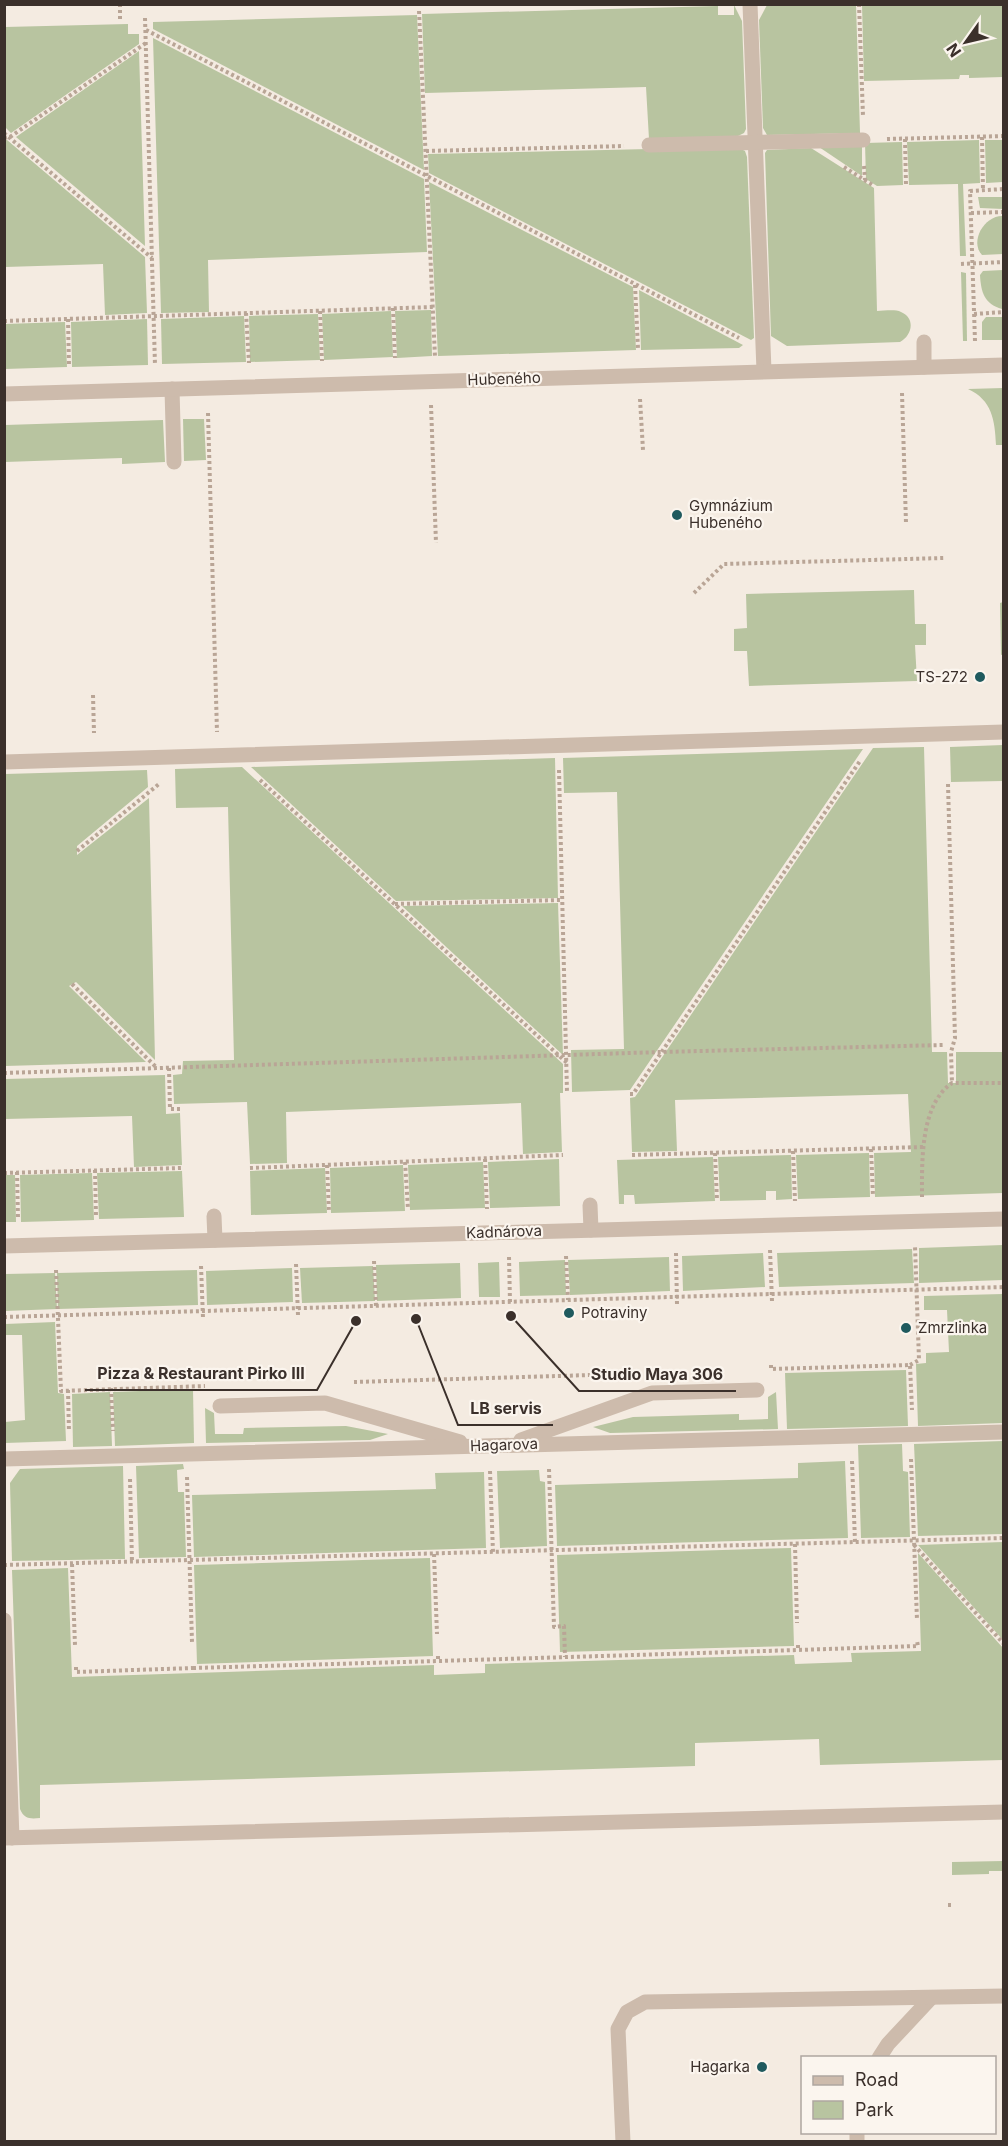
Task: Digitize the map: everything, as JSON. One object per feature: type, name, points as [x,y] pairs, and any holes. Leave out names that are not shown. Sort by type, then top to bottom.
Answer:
[{"type":"street","points":[[750,4],[764,371]]},
{"type":"street","points":[[649,145],[864,140]]},
{"type":"street","points":[[924,342],[924,367]]},
{"type":"street","name":"Hubeného","points":[[4,394],[1004,364]]},
{"type":"street","points":[[172,389],[174,462]]},
{"type":"street","points":[[4,762],[1004,732]]},
{"type":"street","points":[[590,1205],[591,1230]]},
{"type":"street","points":[[214,1216],[215,1240]]},
{"type":"street","name":"Kadnárova","points":[[4,1246],[1004,1218]]},
{"type":"street","points":[[507,1446],[652,1393],[757,1390]]},
{"type":"street","points":[[220,1406],[325,1402],[482,1446]]},
{"type":"street","name":"Hagarova","points":[[4,1459],[1004,1432]]},
{"type":"street","points":[[4,1620],[8,1838],[1004,1812]]},
{"type":"street","points":[[623,2142],[618,2029],[627,2012],[645,2002],[1004,1996]]},
{"type":"street","points":[[880,2056],[888,2044],[932,1998]]},
{"type":"path","points":[[120,4],[120,19]]},
{"type":"path","points":[[859,4],[865,180]]},
{"type":"path","points":[[419,11],[435,361]]},
{"type":"path","points":[[145,18],[155,369]]},
{"type":"path","points":[[146,30],[763,351]]},
{"type":"path","points":[[146,43],[6,136],[152,258]]},
{"type":"path","points":[[982,136],[983,190]]},
{"type":"path","points":[[864,140],[1004,136]]},
{"type":"path","points":[[905,139],[906,185]]},
{"type":"path","points":[[426,151],[649,145]]},
{"type":"path","points":[[975,344],[970,190],[1004,189]]},
{"type":"path","points":[[971,213],[1004,212]]},
{"type":"path","points":[[961,264],[1004,262]]},
{"type":"path","points":[[4,321],[433,307]]},
{"type":"path","points":[[393,308],[395,362]]},
{"type":"path","points":[[320,310],[322,364]]},
{"type":"path","points":[[974,314],[1004,312]]},
{"type":"path","points":[[246,313],[249,366]]},
{"type":"path","points":[[68,319],[70,371]]},
{"type":"path","points":[[902,386],[906,523]]},
{"type":"path","points":[[431,400],[436,543]]},
{"type":"path","points":[[208,412],[226,755],[394,904],[567,1063]]},
{"type":"path","points":[[694,593],[724,564],[944,558]]},
{"type":"path","points":[[93,695],[94,738]]},
{"type":"path","points":[[630,1094],[633,1094],[878,735]]},
{"type":"path","points":[[558,745],[567,1092]]},
{"type":"path","points":[[77,851],[162,782]]},
{"type":"path","points":[[948,784],[955,1038],[951,1052],[952,1083]]},
{"type":"path","points":[[394,904],[562,900]]},
{"type":"path","points":[[72,984],[158,1069]]},
{"type":"path","points":[[4,1072],[943,1045]]},
{"type":"path","points":[[169,1068],[170,1109],[180,1109]]},
{"type":"path","points":[[922,1202],[924,1147],[931,1111],[940,1095],[952,1083],[1004,1083]]},
{"type":"path","points":[[632,1155],[924,1147]]},
{"type":"path","points":[[872,1149],[873,1203]]},
{"type":"path","points":[[793,1151],[795,1205]]},
{"type":"path","points":[[715,1154],[717,1207]]},
{"type":"path","points":[[250,1168],[563,1155]]},
{"type":"path","points":[[486,1159],[488,1214]]},
{"type":"path","points":[[405,1162],[408,1216]]},
{"type":"path","points":[[327,1165],[329,1218]]},
{"type":"path","points":[[4,1173],[182,1168]]},
{"type":"path","points":[[95,1170],[96,1224]]},
{"type":"path","points":[[17,1172],[19,1226]]},
{"type":"path","points":[[771,1365],[771,1369],[780,1369],[868,1364],[910,1365],[919,1360],[915,1242]]},
{"type":"path","points":[[770,1246],[772,1301]]},
{"type":"path","points":[[676,1249],[678,1304]]},
{"type":"path","points":[[566,1252],[568,1300]]},
{"type":"path","points":[[509,1254],[510,1302]]},
{"type":"path","points":[[374,1258],[376,1306]]},
{"type":"path","points":[[296,1260],[298,1315]]},
{"type":"path","points":[[201,1262],[203,1318]]},
{"type":"path","points":[[56,1266],[61,1391],[208,1386],[208,1383]]},
{"type":"path","points":[[4,1317],[1004,1287]]},
{"type":"path","points":[[910,1365],[917,1620]]},
{"type":"path","points":[[780,1369],[781,1380]]},
{"type":"path","points":[[357,1382],[625,1373]]},
{"type":"path","points":[[111,1388],[122,1456],[132,1562]]},
{"type":"path","points":[[851,1436],[855,1542]]},
{"type":"path","points":[[549,1444],[554,1627],[564,1626],[565,1657]]},
{"type":"path","points":[[482,1446],[493,1552]]},
{"type":"path","points":[[186,1454],[192,1641]]},
{"type":"path","points":[[4,1565],[1004,1538]]},
{"type":"path","points":[[914,1542],[1004,1644]]},
{"type":"path","points":[[795,1544],[797,1623]]},
{"type":"path","points":[[434,1554],[437,1634]]},
{"type":"path","points":[[72,1564],[75,1645]]},
{"type":"path","points":[[76,1667],[76,1672],[438,1658],[565,1657],[798,1647],[918,1646],[917,1641]]},
{"type":"green space","points":[[734,5],[742,21],[746,129],[738,136],[649,139],[646,87],[425,93],[422,14],[718,6],[718,15],[734,15]]},
{"type":"green space","points":[[767,5],[856,5],[860,133],[767,135],[763,128],[759,20]]},
{"type":"green space","points":[[862,5],[1003,5],[1003,77],[969,78],[969,75],[960,75],[959,79],[864,81]]},
{"type":"green space","points":[[417,15],[424,170],[153,29],[153,22]]},
{"type":"green space","points":[[128,24],[128,34],[139,34],[139,44],[11,133],[5,127],[5,27]]},
{"type":"green space","points":[[153,38],[424,179],[427,252],[208,260],[209,312],[161,313]]},
{"type":"green space","points":[[139,51],[145,246],[16,137]]},
{"type":"green space","points":[[5,140],[145,257],[147,313],[105,315],[103,264],[5,267]]},
{"type":"green space","points":[[979,140],[980,183],[963,184],[966,256],[960,256],[958,184],[909,185],[907,142]]},
{"type":"green space","points":[[985,140],[1003,140],[1003,182],[986,183]]},
{"type":"green space","points":[[902,142],[903,185],[877,186],[866,179],[865,143]]},
{"type":"green space","points":[[862,146],[862,176],[819,147]]},
{"type":"green space","points":[[811,148],[874,188],[877,311],[899,311],[909,318],[910,331],[900,342],[787,346],[771,336],[765,153],[767,150]]},
{"type":"green space","points":[[741,149],[745,151],[754,338],[751,340],[429,173],[428,154]]},
{"type":"green space","points":[[429,182],[633,287],[636,350],[438,356]]},
{"type":"green space","points":[[978,197],[1003,197],[1003,209],[980,208]]},
{"type":"green space","points":[[1003,216],[1003,254],[982,255],[977,243],[981,230],[990,220]]},
{"type":"green space","points":[[1003,270],[1004,309],[1002,309],[987,301],[981,287],[980,275],[983,271]]},
{"type":"green space","points":[[961,272],[966,273],[967,341],[963,341]]},
{"type":"green space","points":[[639,290],[743,345],[739,348],[641,350]]},
{"type":"green space","points":[[431,310],[432,356],[397,358],[395,311]]},
{"type":"green space","points":[[391,311],[393,357],[324,360],[322,314]]},
{"type":"green space","points":[[318,314],[320,360],[250,362],[249,316]]},
{"type":"green space","points":[[244,316],[246,362],[162,364],[161,319]]},
{"type":"green space","points":[[986,317],[1003,317],[1003,340],[982,340],[982,322]]},
{"type":"green space","points":[[147,319],[148,365],[72,367],[71,322]]},
{"type":"green space","points":[[65,322],[67,367],[5,369],[5,324]]},
{"type":"green space","points":[[1003,388],[1003,445],[996,445],[991,412],[982,399],[968,389]]},
{"type":"green space","points":[[183,419],[204,419],[206,460],[184,461]]},
{"type":"green space","points":[[163,420],[165,462],[122,464],[122,458],[5,462],[5,425]]},
{"type":"green space","points":[[914,590],[915,624],[926,624],[926,645],[915,645],[917,681],[749,686],[747,651],[734,651],[734,629],[747,628],[746,594]]},
{"type":"green space","points":[[1003,602],[1004,654],[1001,655],[1000,603]]},
{"type":"green space","points":[[1003,745],[1003,781],[951,782],[950,747]]},
{"type":"green space","points":[[924,747],[932,1052],[947,1052],[948,1083],[956,1083],[956,1052],[1003,1052],[1003,1193],[875,1197],[874,1153],[911,1152],[908,1094],[675,1100],[677,1151],[632,1152],[630,1098],[635,1097],[873,748]]},
{"type":"green space","points":[[863,749],[630,1090],[572,1092],[571,1050],[624,1049],[617,792],[564,793],[563,758]]},
{"type":"green space","points":[[555,758],[558,898],[396,901],[251,767]]},
{"type":"green space","points":[[242,767],[563,1064],[563,1093],[560,1093],[562,1152],[523,1154],[521,1103],[286,1112],[287,1163],[250,1164],[247,1102],[174,1104],[173,1075],[182,1074],[183,1061],[234,1060],[228,807],[176,808],[175,769]]},
{"type":"green space","points":[[147,770],[148,787],[77,846],[77,855],[149,798],[155,1060],[76,982],[69,986],[146,1062],[5,1066],[5,774]]},
{"type":"green space","points":[[558,903],[563,1055],[402,906]]},
{"type":"green space","points":[[165,1075],[166,1114],[180,1113],[182,1165],[134,1167],[132,1116],[5,1119],[5,1079]]},
{"type":"green space","points":[[869,1153],[870,1197],[798,1199],[796,1155]]},
{"type":"green space","points":[[791,1155],[792,1199],[776,1200],[776,1191],[766,1191],[766,1200],[720,1201],[718,1157]]},
{"type":"green space","points":[[713,1157],[715,1201],[635,1204],[634,1195],[624,1195],[624,1204],[619,1204],[617,1160]]},
{"type":"green space","points":[[559,1159],[560,1206],[490,1208],[488,1162]]},
{"type":"green space","points":[[483,1162],[485,1208],[410,1210],[408,1165]]},
{"type":"green space","points":[[403,1165],[405,1211],[331,1213],[330,1168]]},
{"type":"green space","points":[[325,1168],[327,1213],[251,1215],[250,1171]]},
{"type":"green space","points":[[182,1171],[184,1217],[99,1219],[97,1173]]},
{"type":"green space","points":[[92,1173],[94,1220],[21,1222],[20,1175]]},
{"type":"green space","points":[[5,1175],[15,1175],[16,1222],[5,1222]]},
{"type":"green space","points":[[1003,1245],[1003,1280],[919,1283],[919,1248]]},
{"type":"green space","points":[[912,1249],[914,1283],[779,1287],[777,1253]]},
{"type":"green space","points":[[763,1253],[765,1287],[683,1291],[682,1256]]},
{"type":"green space","points":[[669,1257],[670,1291],[570,1295],[568,1260]]},
{"type":"green space","points":[[565,1260],[566,1295],[520,1296],[519,1262]]},
{"type":"green space","points":[[499,1262],[500,1297],[479,1297],[478,1263]]},
{"type":"green space","points":[[460,1263],[461,1298],[377,1301],[376,1265]]},
{"type":"green space","points":[[373,1266],[375,1301],[302,1303],[300,1268]]},
{"type":"green space","points":[[292,1268],[293,1302],[207,1305],[206,1271]]},
{"type":"green space","points":[[197,1270],[198,1305],[58,1309],[57,1273]]},
{"type":"green space","points":[[55,1273],[57,1309],[5,1311],[5,1274]]},
{"type":"green space","points":[[1003,1294],[1003,1423],[918,1426],[916,1364],[926,1363],[926,1353],[949,1352],[947,1310],[924,1310],[924,1296]]},
{"type":"green space","points":[[55,1322],[58,1393],[64,1394],[66,1441],[5,1443],[5,1422],[25,1420],[22,1335],[5,1335],[5,1324]]},
{"type":"green space","points":[[906,1370],[908,1426],[787,1429],[785,1373]]},
{"type":"green space","points":[[193,1389],[194,1443],[115,1446],[113,1392]]},
{"type":"green space","points":[[110,1392],[112,1446],[73,1447],[72,1394]]},
{"type":"green space","points":[[776,1392],[778,1429],[610,1433],[593,1427],[633,1417],[739,1414],[739,1420],[768,1419],[768,1397]]},
{"type":"green space","points":[[205,1408],[214,1413],[215,1434],[243,1434],[244,1428],[346,1426],[388,1434],[370,1440],[206,1443]]},
{"type":"green space","points":[[1003,1441],[1003,1534],[918,1536],[914,1444]]},
{"type":"green space","points":[[902,1444],[903,1471],[908,1472],[910,1537],[861,1538],[858,1445]]},
{"type":"green space","points":[[845,1461],[848,1538],[557,1546],[555,1485],[798,1478],[798,1463]]},
{"type":"green space","points":[[183,1464],[184,1469],[177,1470],[178,1492],[184,1492],[186,1557],[139,1558],[136,1466]]},
{"type":"green space","points":[[123,1466],[125,1559],[12,1561],[10,1483],[20,1469]]},
{"type":"green space","points":[[539,1470],[540,1481],[545,1482],[547,1546],[500,1548],[497,1471]]},
{"type":"green space","points":[[484,1472],[486,1548],[194,1557],[192,1495],[436,1489],[435,1473]]},
{"type":"green space","points":[[1004,1542],[1003,1640],[918,1545]]},
{"type":"green space","points":[[791,1548],[794,1646],[560,1652],[557,1555]]},
{"type":"green space","points":[[918,1553],[1003,1648],[1003,1760],[820,1765],[819,1739],[695,1743],[695,1766],[40,1785],[40,1818],[28,1818],[20,1809],[12,1570],[68,1568],[72,1677],[434,1665],[434,1675],[485,1673],[485,1664],[794,1655],[795,1664],[852,1662],[851,1653],[921,1651]]},
{"type":"green space","points":[[430,1558],[433,1656],[197,1664],[194,1565]]},
{"type":"green space","points":[[1003,1861],[1003,1871],[989,1871],[989,1874],[952,1875],[952,1862]]},
{"type":"place","name":"Gymnázium Hubeného","points":[[677,515]]},
{"type":"place","name":"TS-272","points":[[980,677]]},
{"type":"place","name":"Potraviny","points":[[569,1313]]},
{"type":"place","name":"Studio Maya 306","points":[[511,1316]]},
{"type":"place","name":"LB servis","points":[[416,1319]]},
{"type":"place","name":"Pizza & Restaurant Pirko III","points":[[356,1321]]},
{"type":"place","name":"Zmrzlinka","points":[[906,1328]]},
{"type":"place","name":"Hagarka","points":[[762,2067]]}]
